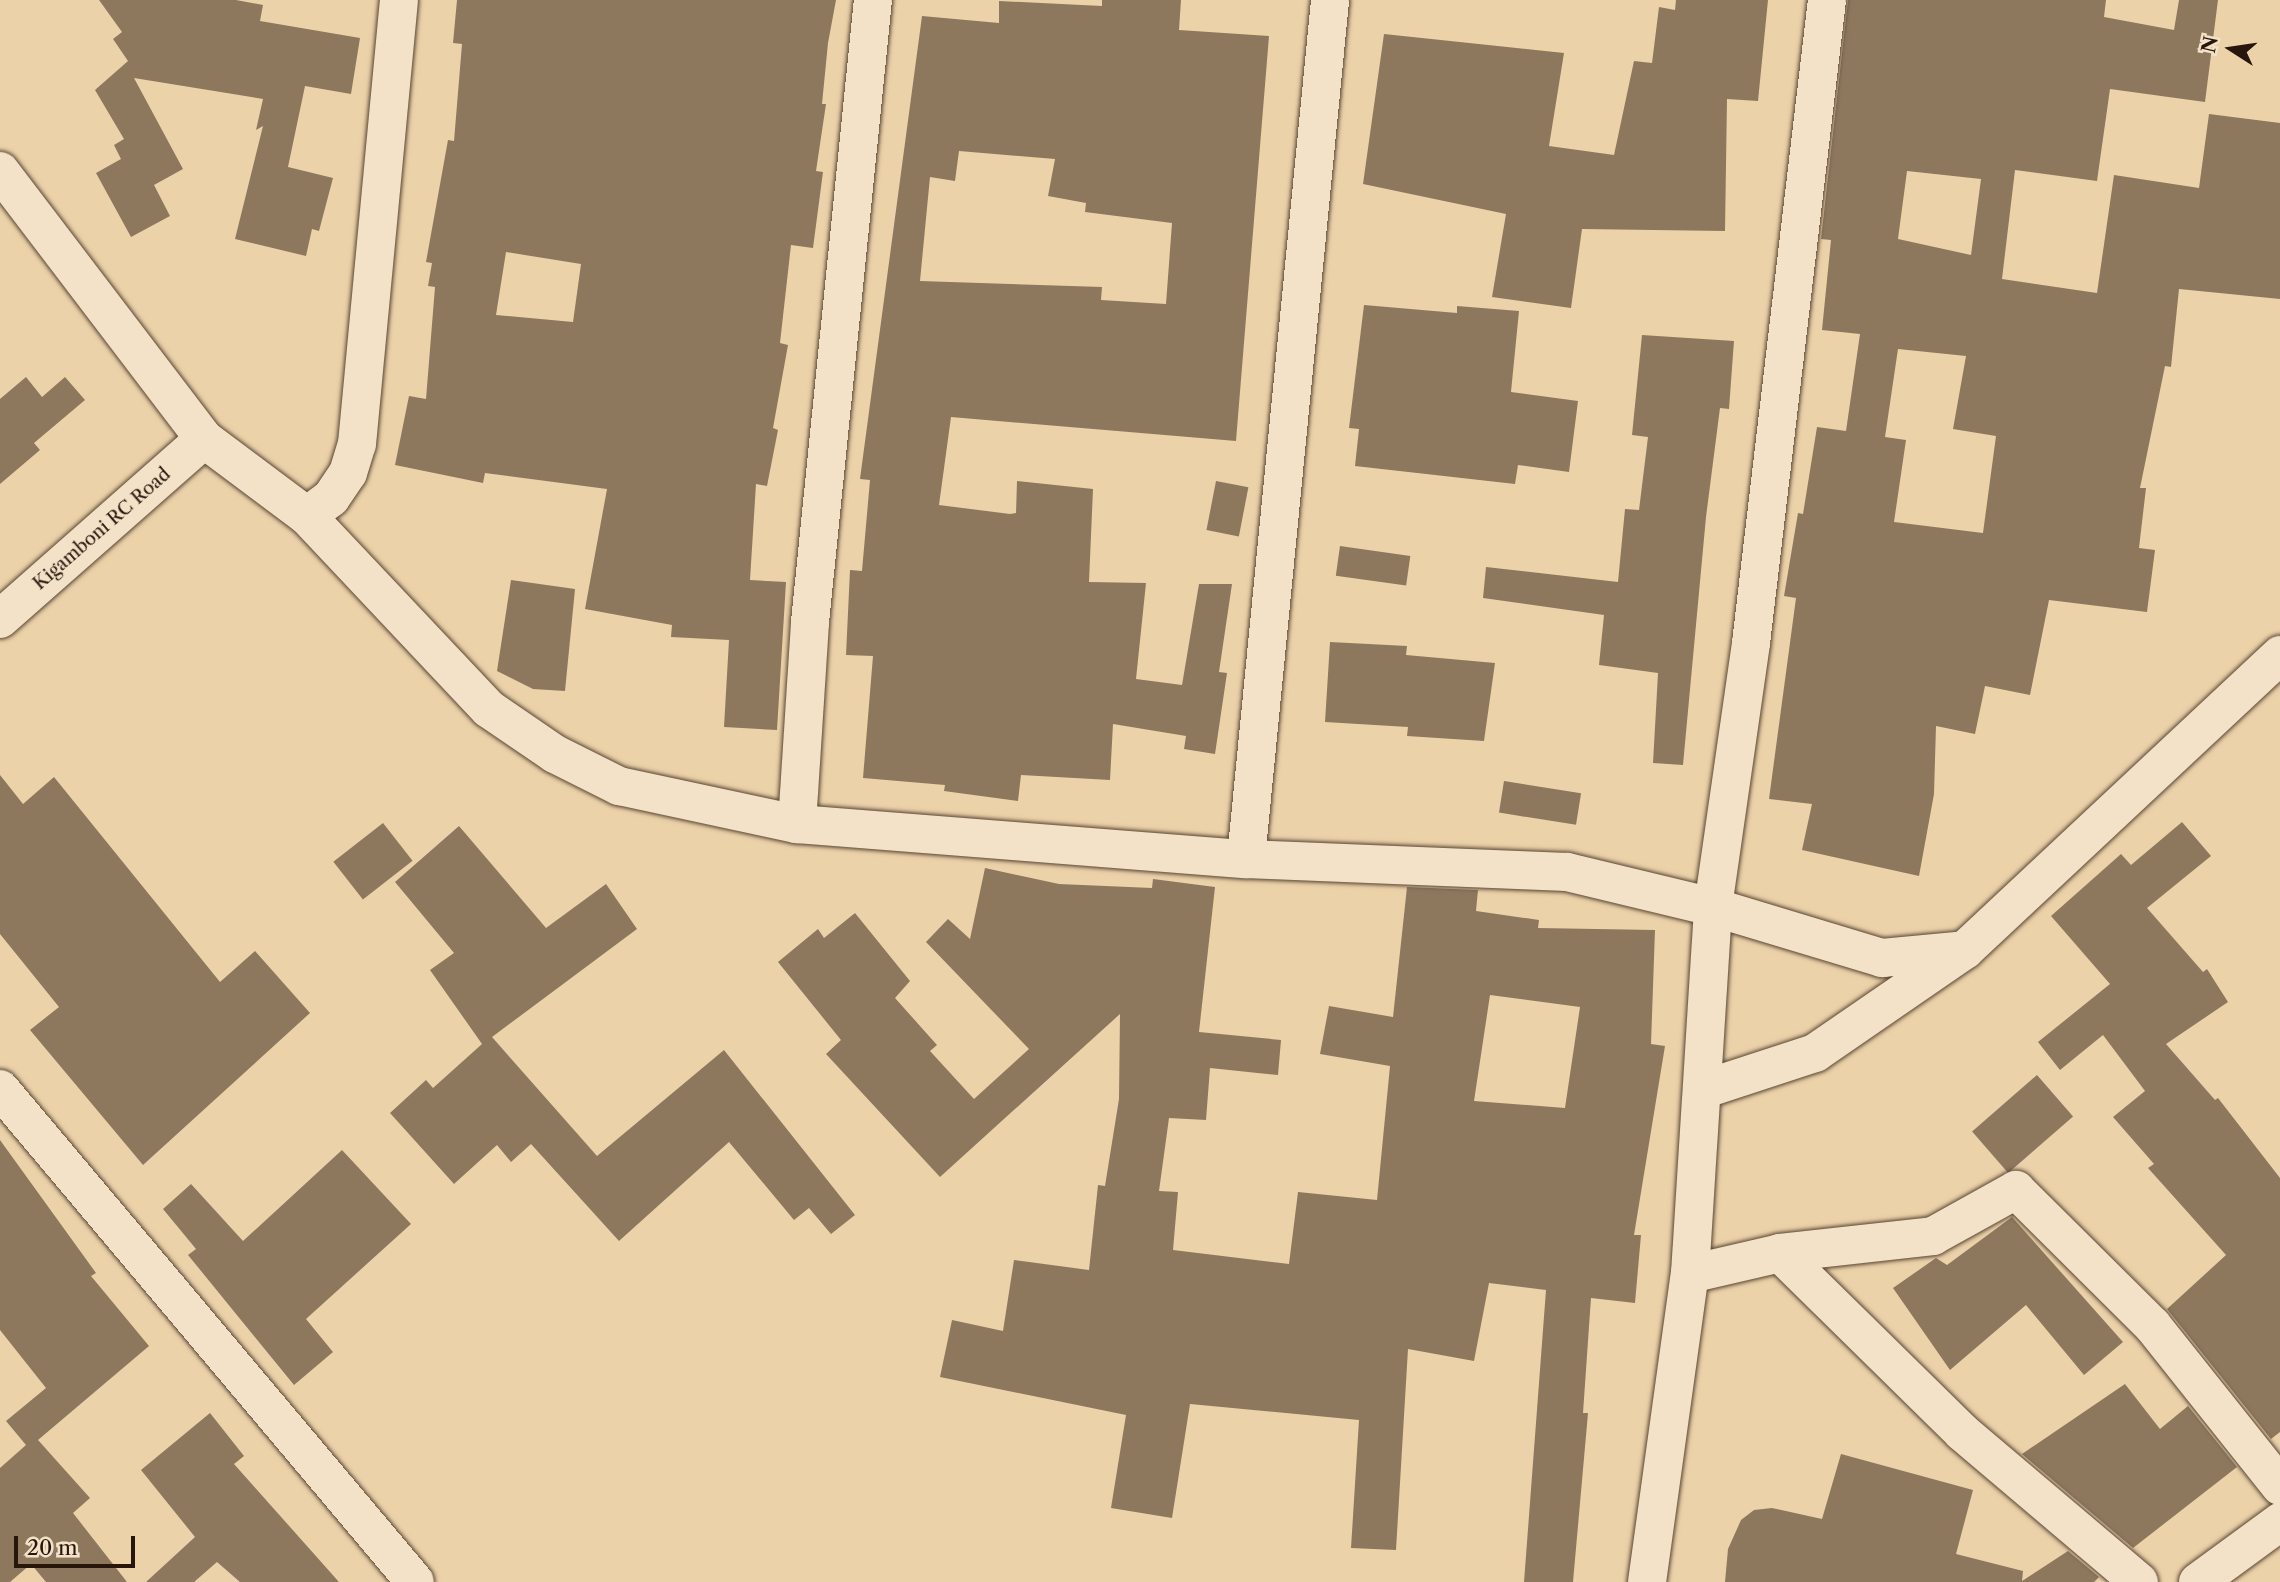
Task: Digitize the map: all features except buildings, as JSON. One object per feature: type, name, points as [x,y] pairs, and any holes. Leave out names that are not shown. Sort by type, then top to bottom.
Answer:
[{"type":"street","points":[[307,516],[331,498],[348,473],[357,444],[399,0]]},
{"type":"street","points":[[797,824],[810,622],[873,0]]},
{"type":"street","points":[[1246,859],[1330,0]]},
{"type":"street","points":[[1647,1582],[1690,1274],[1705,1089],[1713,907],[1751,643],[1827,0]]},
{"type":"street","points":[[0,171],[204,439],[307,516],[489,709],[555,754],[619,786],[797,824],[1246,859],[1567,872],[1713,907],[1882,958],[1965,950]]},
{"type":"street","name":"Kigamboni RC Road","points":[[0,619],[204,439]]},
{"type":"street","points":[[1705,1089],[1815,1053],[1965,950],[2280,655]]},
{"type":"street","points":[[0,1089],[415,1582]]},
{"type":"street","points":[[1690,1274],[1780,1253],[1933,1236],[2017,1190],[2152,1325],[2280,1486]]},
{"type":"street","points":[[1780,1253],[1962,1432],[2139,1582]]},
{"type":"street","points":[[2198,1582],[2280,1522]]}]
